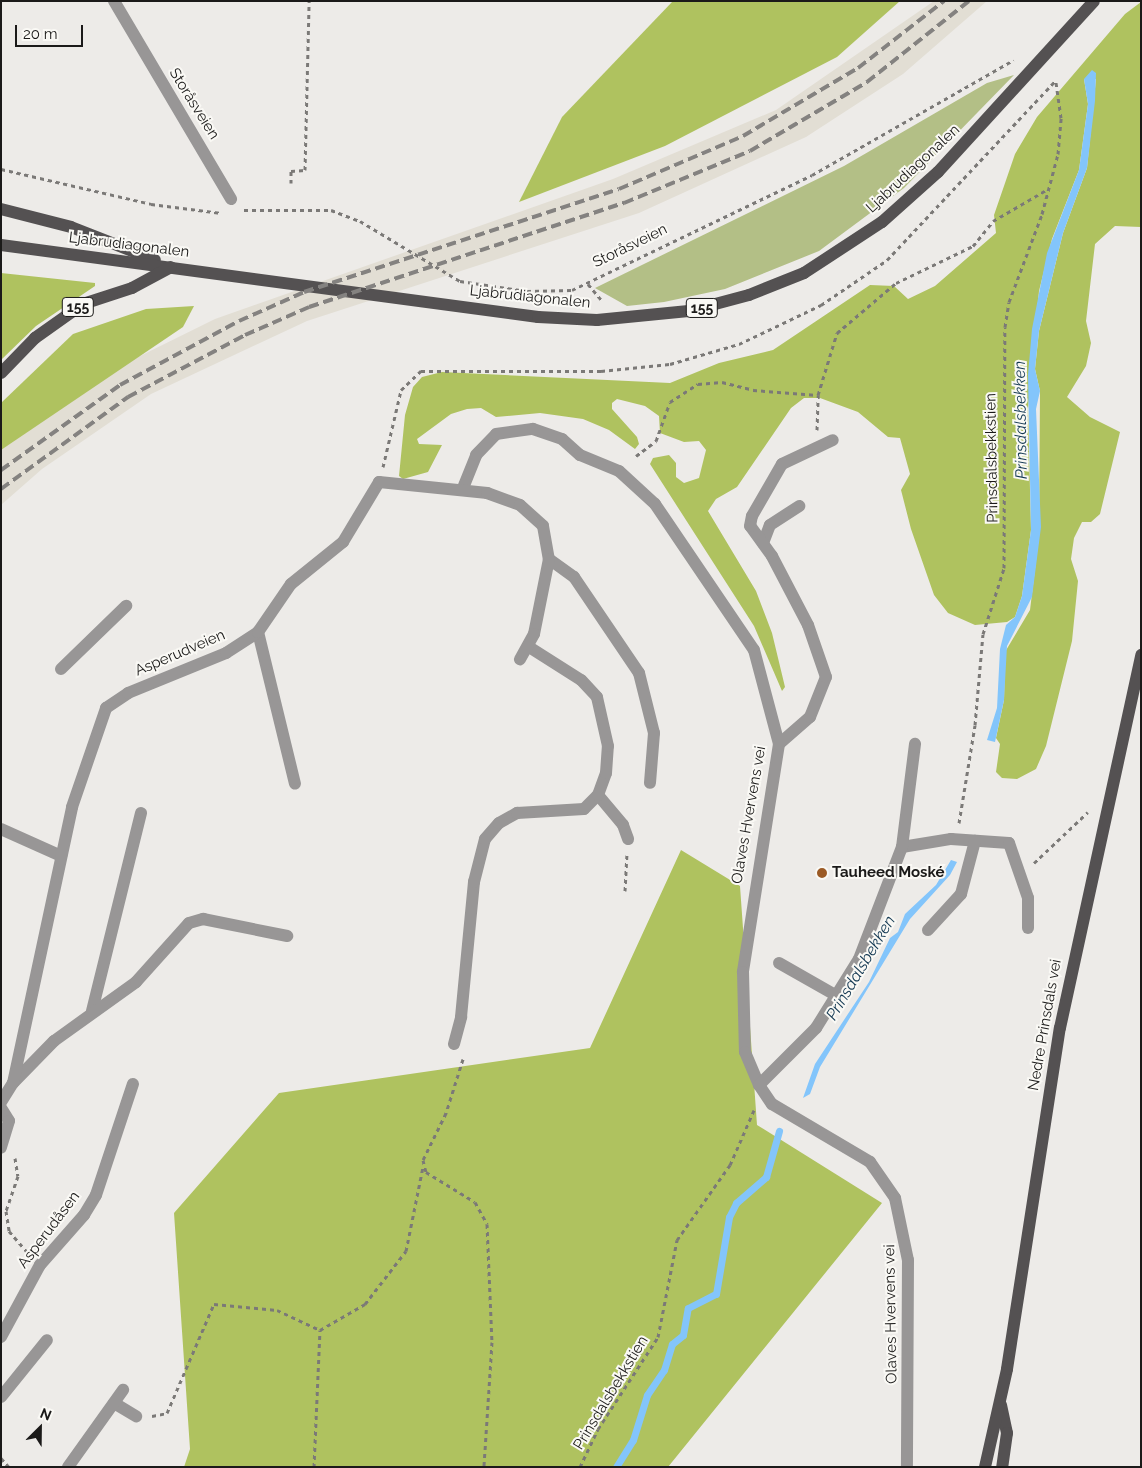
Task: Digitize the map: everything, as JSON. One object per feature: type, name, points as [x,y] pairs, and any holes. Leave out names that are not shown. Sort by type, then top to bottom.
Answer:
[{"type":"main road","name":"Ljabrudiagonalen","points":[[1,245],[538,316],[619,319],[729,301],[798,276],[857,241],[913,196],[1094,1]]},
{"type":"main road","name":"155","points":[[1,209],[71,227],[171,267]]},
{"type":"main road","name":"155","points":[[1,373],[35,338],[83,304],[132,288],[171,267]]},
{"type":"main road","name":"Nedre Prinsdals vei","points":[[985,1467],[991,1429],[1001,1405],[1060,1028],[1141,655]]},
{"type":"main road","name":"Nedre Prinsdals vei","points":[[1001,1405],[1007,1433],[1002,1467]]},
{"type":"street","name":"Storåsveien","points":[[114,1],[233,205]]},
{"type":"street","name":"Olaves Hvervens vei","points":[[463,488],[476,455],[507,429],[533,429],[562,438],[580,455],[598,459],[638,486],[720,595],[754,650],[778,744],[743,972],[745,1052],[759,1085],[772,1104],[792,1118],[870,1162],[898,1204],[908,1260],[907,1467]]},
{"type":"street","points":[[778,744],[810,717],[826,677],[800,610],[763,543],[750,526],[752,516],[782,464],[828,442]]},
{"type":"street","points":[[379,482],[463,488],[533,513],[543,526],[549,559],[529,647],[520,660]]},
{"type":"street","name":"Asperudveien","points":[[13,1083],[61,856],[89,748],[106,708],[128,694],[226,653],[258,632],[291,584],[343,542],[379,482]]},
{"type":"street","points":[[763,543],[770,525],[799,506]]},
{"type":"street","points":[[549,559],[574,577],[639,673],[654,733],[650,784]]},
{"type":"street","points":[[61,669],[126,606]]},
{"type":"street","points":[[258,632],[295,784]]},
{"type":"street","points":[[454,1044],[460,1017],[474,882],[485,839],[499,823],[518,813],[577,812],[598,795],[606,773],[608,746],[597,697],[580,680],[529,647]]},
{"type":"street","points":[[759,1085],[800,1047],[838,996],[859,959],[902,847],[915,744]]},
{"type":"street","points":[[598,795],[623,825],[628,839]]},
{"type":"street","points":[[92,1011],[141,813]]},
{"type":"street","points":[[1,829],[61,856]]},
{"type":"street","points":[[902,847],[955,839],[1009,843],[1019,867],[1028,898],[1028,928]]},
{"type":"street","points":[[928,930],[961,894],[975,841]]},
{"type":"street","name":"Asperudveien","points":[[1,1102],[13,1083],[92,1011],[136,982],[196,919],[288,936]]},
{"type":"street","points":[[779,963],[838,996]]},
{"type":"street","name":"Asperudåsen","points":[[1,1337],[40,1264],[84,1215],[96,1195],[133,1084]]},
{"type":"street","points":[[1,1108],[9,1121],[1,1148]]},
{"type":"street","points":[[1,1397],[47,1340]]},
{"type":"street","points":[[68,1467],[123,1390]]},
{"type":"street","points":[[114,1403],[136,1416]]},
{"type":"path","points":[[291,182],[291,171],[305,170],[308,1]]},
{"type":"path","name":"Storåsveien","points":[[233,205],[320,209],[360,221],[452,278],[548,293],[588,284],[812,175],[1015,60]]},
{"type":"path","name":"Prinsdalsbekkstien","points":[[955,839],[975,725],[983,634],[1004,568],[1005,327],[1009,302],[1048,189],[1061,118],[1056,80]]},
{"type":"path","points":[[1,170],[176,209],[227,212]]},
{"type":"path","points":[[828,442],[815,421],[818,395],[832,341],[862,308],[906,277],[973,246],[993,221],[1048,189]]},
{"type":"path","points":[[636,456],[656,441],[670,402],[698,384],[722,382],[753,390],[818,395]]},
{"type":"path","points":[[379,482],[395,406]]},
{"type":"path","points":[[1019,867],[1041,861],[1088,812]]},
{"type":"path","points":[[625,892],[628,839]]},
{"type":"path","points":[[320,1330],[365,1304],[406,1251],[423,1166],[424,1151],[459,1076],[463,1060],[454,1044]]},
{"type":"path","name":"Prinsdalsbekkstien","points":[[580,1467],[598,1430],[658,1337],[678,1240],[746,1138],[759,1085]]},
{"type":"path","points":[[423,1166],[454,1191],[475,1202],[487,1224],[492,1342],[484,1467]]},
{"type":"path","points":[[18,1176],[6,1211],[9,1231],[31,1256]]},
{"type":"path","points":[[136,1416],[168,1413],[214,1304],[277,1310],[320,1330]]},
{"type":"path","points":[[314,1467],[320,1330]]},
{"type":"path","points":[[1,1458],[9,1467]]},
{"type":"shaded area","points":[[934,1],[987,1],[903,74],[806,137],[639,213],[307,321],[151,394],[42,469],[1,505],[1,447],[128,362],[215,319],[613,179],[776,110]]},
{"type":"green space","points":[[673,1],[900,1],[837,57],[665,146],[519,202],[562,117]]},
{"type":"green space","points":[[1141,2],[1141,227],[1115,226],[1095,244],[1086,321],[1091,343],[1086,366],[1067,397],[1090,417],[1120,432],[1100,514],[1091,522],[1082,522],[1074,538],[1071,559],[1078,581],[1072,641],[1046,746],[1036,769],[1017,779],[1002,778],[996,772],[1000,744],[996,738],[1004,700],[1005,652],[1030,610],[1039,536],[1040,391],[1035,369],[1039,331],[1063,233],[1087,168],[1096,79],[1084,79],[1088,104],[1079,170],[1052,239],[1039,291],[1028,409],[1031,530],[1022,596],[1015,617],[1007,622],[975,625],[948,613],[934,595],[911,529],[901,490],[910,474],[900,438],[888,437],[858,412],[820,398],[804,398],[791,408],[737,487],[716,499],[708,511],[756,591],[772,633],[785,687],[782,691],[754,626],[650,464],[653,458],[669,455],[676,463],[676,477],[684,483],[699,478],[706,450],[699,441],[684,442],[660,433],[659,416],[645,406],[617,399],[612,403],[612,409],[637,437],[639,444],[635,449],[609,430],[583,419],[540,413],[496,417],[481,408],[467,409],[451,414],[417,439],[419,444],[442,445],[428,472],[403,479],[399,476],[405,415],[413,387],[422,377],[442,372],[670,383],[719,363],[773,350],[870,285],[894,286],[908,299],[935,286],[996,233],[994,215],[1015,154],[1037,117],[1125,14]]},
{"type":"green space","points":[[1014,75],[904,188],[819,251],[725,289],[664,302],[627,306],[595,288],[844,166],[987,83]]},
{"type":"green space","points":[[1,273],[95,283],[95,286],[36,326],[1,360]]},
{"type":"green space","points":[[194,306],[183,327],[1,450],[1,403],[73,334],[146,309]]},
{"type":"green space","points":[[681,850],[740,886],[757,1125],[882,1203],[668,1467],[184,1467],[190,1449],[174,1213],[279,1093],[590,1048]]},
{"type":"water","points":[[1092,70],[1096,73],[1095,101],[1087,168],[1063,233],[1039,331],[1035,369],[1040,391],[1036,409],[1041,527],[1032,597],[1007,646],[1004,700],[995,742],[987,740],[997,708],[1000,649],[1006,625],[1015,617],[1022,596],[1031,530],[1028,375],[1032,329],[1047,253],[1079,170],[1088,104],[1084,79]]},
{"type":"water","name":"Prinsdalsbekken","points":[[951,860],[957,862],[950,875],[910,919],[820,1067],[810,1094],[803,1098],[815,1064],[869,982],[890,938],[898,932],[905,914],[936,885]]},
{"type":"waterway","name":"Prinsdalsbekken","points":[[616,1467],[633,1440],[647,1395],[664,1370],[672,1344],[683,1335],[688,1308],[716,1294],[729,1217],[736,1203],[766,1177],[779,1131]]},
{"type":"railway","points":[[1,470],[120,385],[239,321],[304,292],[619,189],[743,136],[858,68],[944,1]]},
{"type":"railway","points":[[1,489],[128,397],[245,335],[309,307],[624,203],[750,151],[867,82],[969,1]]},
{"type":"place","name":"Tauheed Moské","points":[[822,873]]}]
